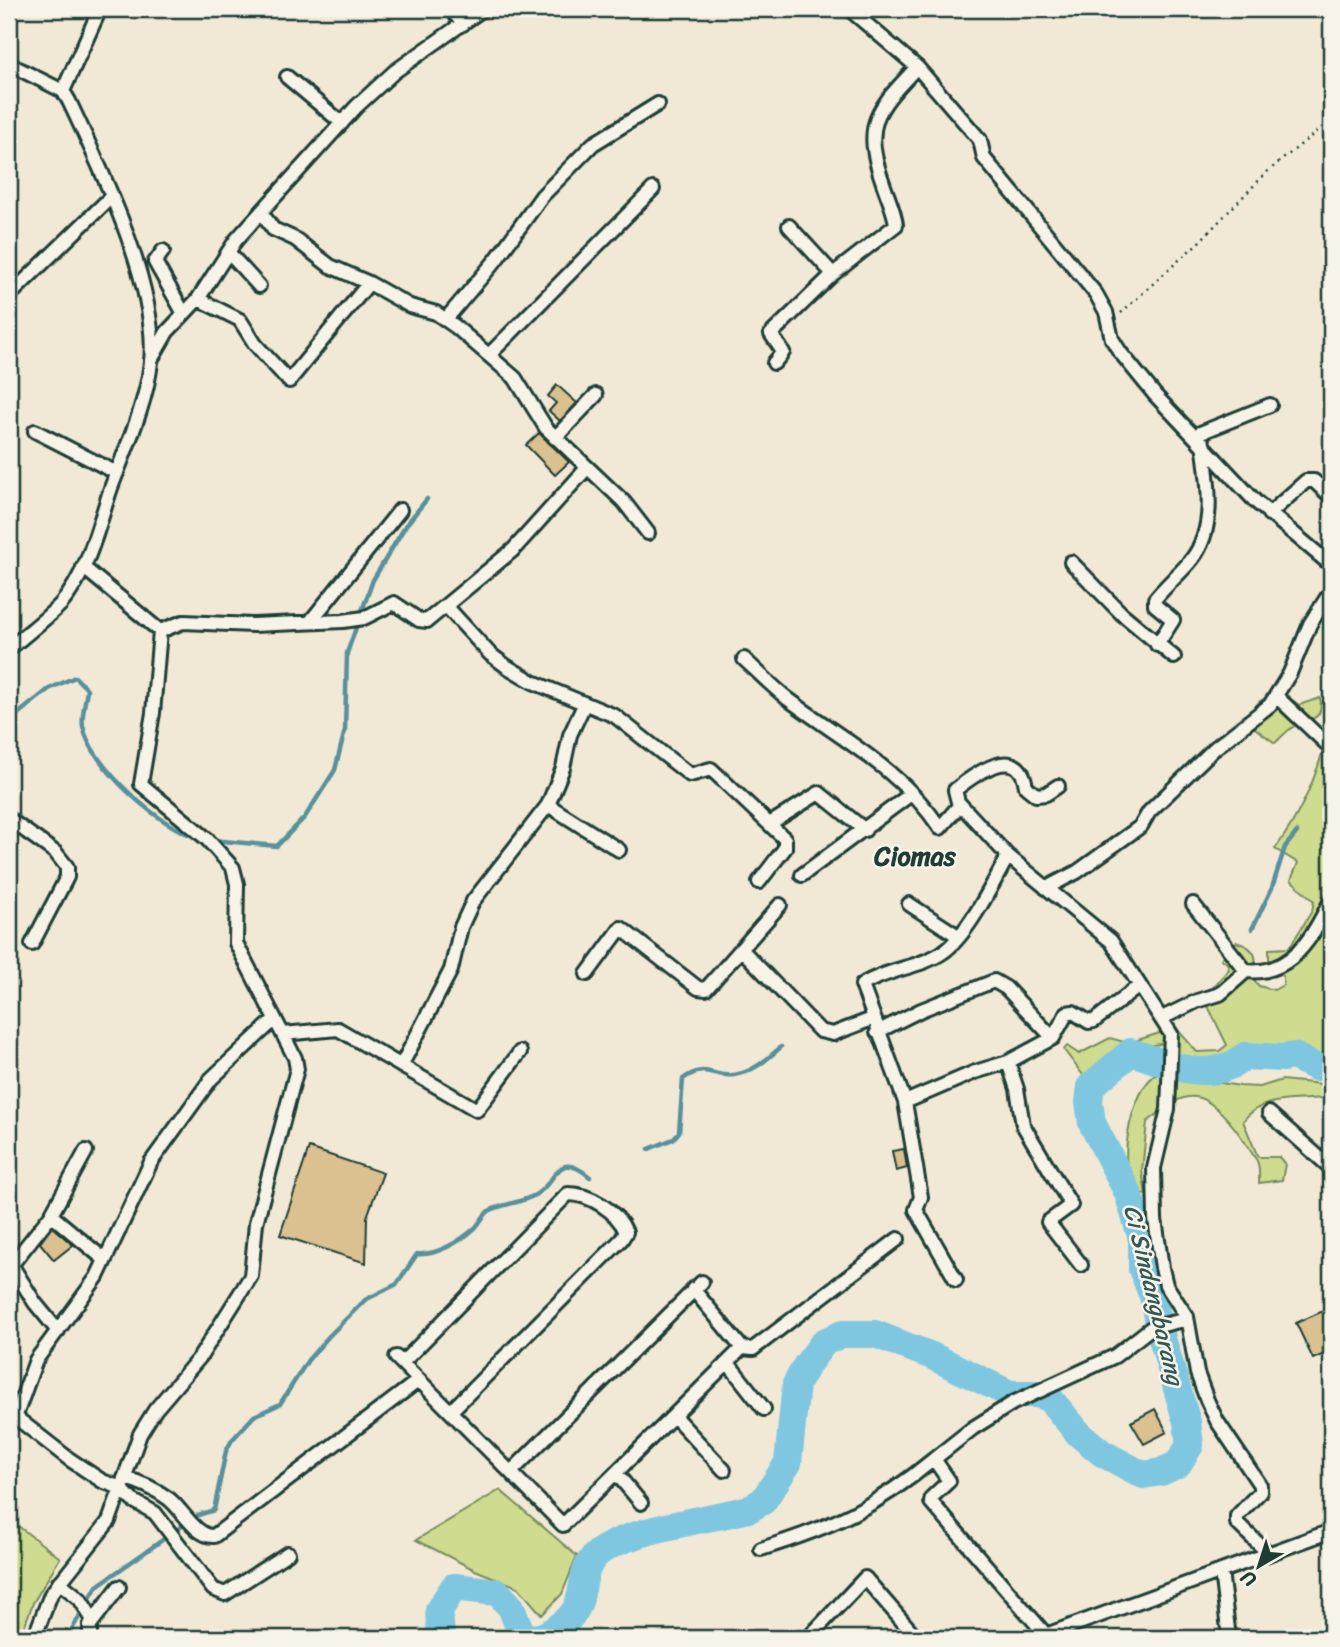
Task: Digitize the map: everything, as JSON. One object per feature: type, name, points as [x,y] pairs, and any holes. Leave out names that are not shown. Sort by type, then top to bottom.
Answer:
[{"type":"street","points":[[63,91],[100,9]]},
{"type":"street","points":[[451,9],[463,24]]},
{"type":"street","points":[[9,649],[62,602],[83,567],[138,416],[151,360],[167,332],[198,299],[228,252],[261,212],[383,80],[483,9]]},
{"type":"street","points":[[849,9],[916,67],[981,141],[981,153],[986,162],[1081,272],[1102,303],[1112,339],[1134,371],[1269,514],[1331,565]]},
{"type":"street","points":[[9,64],[63,91],[111,197],[145,297],[151,360]]},
{"type":"street","points":[[774,363],[782,352],[771,334],[832,274],[896,225],[872,153],[872,140],[885,101],[916,67]]},
{"type":"street","points":[[287,77],[342,123]]},
{"type":"street","points":[[446,319],[496,260],[542,196],[593,144],[658,104]]},
{"type":"street","points":[[489,355],[653,189]]},
{"type":"street","points":[[9,296],[111,197]]},
{"type":"street","points":[[261,212],[273,229],[300,243],[318,259],[410,306],[446,319],[519,382],[555,438],[624,502],[648,533]]},
{"type":"street","points":[[789,226],[832,274]]},
{"type":"street","points":[[163,251],[155,262],[183,312]]},
{"type":"street","points":[[228,252],[258,286]]},
{"type":"street","points":[[198,299],[240,320],[255,344],[289,382],[369,283]]},
{"type":"street","points":[[555,438],[596,394]]},
{"type":"street","points":[[1199,439],[1270,405]]},
{"type":"street","points":[[35,431],[117,473]]},
{"type":"street","points":[[1157,645],[1173,620],[1155,605],[1155,599],[1191,560],[1207,524],[1208,490],[1199,439]]},
{"type":"street","points":[[160,631],[183,622],[253,625],[343,621],[364,618],[394,603],[419,620],[427,621],[513,550],[587,468]]},
{"type":"street","points":[[1269,514],[1306,481],[1314,481],[1331,497]]},
{"type":"street","points":[[310,622],[400,510]]},
{"type":"street","points":[[1071,562],[1157,645],[1174,657]]},
{"type":"street","points":[[83,567],[160,631]]},
{"type":"street","points":[[1046,888],[1077,872],[1141,825],[1149,812],[1215,748],[1270,705],[1290,673],[1310,624],[1331,591]]},
{"type":"street","points":[[447,607],[490,654],[506,666],[584,705],[622,720],[687,774],[711,769],[771,823],[786,844],[759,882]]},
{"type":"street","points":[[34,1638],[42,1613],[59,1582],[89,1550],[109,1521],[147,1422],[200,1357],[251,1276],[256,1223],[297,1074],[297,1063],[236,943],[237,884],[233,868],[207,839],[141,784],[153,713],[160,631]]},
{"type":"street","points":[[744,659],[780,692],[841,734],[912,794],[940,828],[960,804]]},
{"type":"street","points":[[1276,696],[1331,748]]},
{"type":"street","points":[[401,1066],[451,970],[461,927],[473,901],[548,805],[563,768],[573,727],[584,705]]},
{"type":"street","points":[[1058,786],[1046,794],[1036,795],[1026,787],[1021,770],[995,764],[956,790],[960,804],[1008,856],[1111,941],[1171,1034],[1167,1121],[1154,1168],[1155,1219],[1166,1285],[1187,1319],[1197,1373],[1207,1400],[1217,1421],[1261,1489],[1237,1516],[1237,1523],[1269,1554]]},
{"type":"street","points":[[771,823],[819,793],[865,830]]},
{"type":"street","points":[[802,875],[912,794]]},
{"type":"street","points":[[548,805],[619,850]]},
{"type":"street","points":[[9,819],[56,853],[67,867],[66,877],[32,944]]},
{"type":"street","points":[[956,1280],[916,1210],[921,1197],[905,1102],[862,985],[885,972],[944,952],[958,936],[1008,856]]},
{"type":"street","points":[[1162,1018],[1197,1001],[1220,994],[1246,971],[1266,972],[1300,951],[1331,900]]},
{"type":"street","points":[[909,904],[958,936]]},
{"type":"street","points":[[1193,904],[1246,971]]},
{"type":"street","points":[[587,974],[621,928],[702,990],[709,987],[780,905]]},
{"type":"street","points":[[741,949],[820,1031],[834,1034],[875,1026],[994,981],[1006,988],[1053,1038]]},
{"type":"street","points":[[905,1102],[975,1072],[1008,1062],[1053,1038],[1068,1013],[1073,1012],[1089,1022],[1094,1020],[1139,986]]},
{"type":"street","points":[[275,1020],[211,1079],[151,1162],[105,1261],[36,1360],[11,1418],[102,1481],[146,1484],[182,1511],[207,1536],[214,1536],[419,1380]]},
{"type":"street","points":[[283,1034],[338,1028],[477,1110],[520,1052]]},
{"type":"street","points":[[1008,1062],[1017,1089],[1023,1125],[1070,1205],[1048,1222],[1081,1265]]},
{"type":"street","points":[[1269,1113],[1331,1167]]},
{"type":"street","points":[[58,1331],[35,1303],[10,1263],[51,1215],[86,1151]]},
{"type":"street","points":[[450,1411],[626,1232],[621,1221],[581,1194],[568,1194],[399,1360],[563,1525],[742,1348]]},
{"type":"street","points":[[51,1215],[105,1261]]},
{"type":"street","points":[[511,1472],[697,1286],[742,1348],[753,1349],[898,1239]]},
{"type":"street","points":[[761,1549],[850,1518],[903,1484],[973,1428],[1049,1385],[1115,1356],[1151,1328],[1187,1319]]},
{"type":"street","points":[[728,1363],[764,1409]]},
{"type":"street","points":[[674,1416],[724,1470]]},
{"type":"street","points":[[933,1459],[949,1481],[932,1497],[932,1502],[1042,1637],[1331,1531]]},
{"type":"street","points":[[616,1473],[640,1503]]},
{"type":"street","points":[[122,1483],[132,1500],[155,1513],[206,1581],[225,1594],[288,1553]]},
{"type":"street","points":[[1221,1571],[1229,1638]]},
{"type":"street","points":[[813,1638],[812,1634],[865,1578],[917,1638]]},
{"type":"street","points":[[59,1582],[80,1599],[92,1618]]},
{"type":"street","points":[[90,1638],[92,1618],[119,1587]]},
{"type":"path","points":[[1109,325],[1200,241],[1267,172],[1331,120]]},
{"type":"green space","points":[[1278,689],[1299,705],[1320,698],[1321,706],[1318,715],[1288,730],[1275,743],[1244,720],[1259,702]]},
{"type":"green space","points":[[1331,746],[1331,894],[1326,909],[1324,963],[1331,971],[1331,1061],[1262,1048],[1248,1050],[1221,1062],[1190,1064],[1179,1062],[1174,1048],[1166,1043],[1130,1049],[1089,1083],[1064,1050],[1067,1046],[1079,1054],[1110,1038],[1128,1043],[1176,1028],[1197,1052],[1219,1051],[1227,1045],[1204,998],[1229,969],[1227,963],[1221,959],[1226,950],[1236,942],[1253,951],[1256,961],[1254,980],[1259,986],[1274,990],[1283,985],[1283,976],[1269,963],[1269,949],[1289,948],[1312,911],[1314,901],[1291,880],[1298,863],[1275,849],[1304,802],[1323,750]]},
{"type":"green space","points":[[1159,1073],[1240,1086],[1260,1087],[1282,1080],[1331,1085],[1331,1096],[1273,1102],[1252,1112],[1243,1121],[1258,1157],[1279,1157],[1285,1164],[1282,1180],[1259,1183],[1257,1161],[1219,1110],[1198,1098],[1188,1097],[1177,1101],[1147,1122],[1142,1171],[1146,1195],[1135,1188],[1128,1175],[1128,1136],[1132,1115],[1140,1096],[1149,1081]]},
{"type":"green space","points":[[500,1490],[577,1556],[562,1594],[542,1615],[518,1587],[475,1570],[416,1540]]},
{"type":"green space","points":[[9,1519],[60,1558],[33,1603],[20,1638],[9,1638]]},
{"type":"building","points":[[557,385],[577,403],[560,421],[549,411],[556,403],[548,396]]},
{"type":"building","points":[[539,433],[569,462],[555,475],[526,445]]},
{"type":"building","points":[[309,1148],[383,1173],[367,1217],[366,1263],[280,1235]]},
{"type":"building","points":[[904,1149],[907,1168],[896,1171],[892,1151]]},
{"type":"building","points":[[52,1227],[73,1245],[54,1260],[40,1243]]},
{"type":"building","points":[[1323,1311],[1331,1329],[1331,1351],[1313,1359],[1296,1323]]},
{"type":"building","points":[[1155,1409],[1167,1432],[1144,1444],[1131,1422]]},
{"type":"waterway","points":[[212,840],[277,846],[305,817],[335,770],[345,730],[347,653],[373,580],[406,525],[427,499]]},
{"type":"waterway","points":[[9,721],[49,689],[75,677],[87,689],[83,726],[88,742],[99,759],[130,794],[148,809],[167,823],[200,838]]},
{"type":"waterway","points":[[1252,929],[1272,888],[1285,847],[1297,832]]},
{"type":"waterway","points":[[649,1149],[673,1139],[679,1132],[683,1079],[704,1071],[727,1075],[748,1071],[781,1047]]},
{"type":"waterway","name":"Ci Sindangbarang","points":[[441,1638],[439,1610],[454,1587],[497,1592],[511,1607],[522,1635],[544,1635],[572,1615],[579,1603],[587,1568],[596,1555],[609,1546],[668,1526],[749,1509],[763,1501],[788,1463],[796,1384],[824,1342],[842,1334],[875,1334],[932,1356],[1010,1394],[1037,1394],[1049,1398],[1079,1434],[1102,1453],[1143,1475],[1161,1472],[1178,1464],[1190,1445],[1187,1422],[1159,1328],[1153,1296],[1142,1269],[1142,1239],[1128,1193],[1092,1123],[1089,1102],[1091,1086],[1131,1052],[1190,1070],[1204,1071],[1232,1065],[1245,1056],[1294,1056],[1315,1067],[1326,1067],[1331,1073]]},
{"type":"waterway","points":[[67,1638],[97,1586],[198,1515],[214,1510],[226,1451],[232,1440],[254,1416],[280,1404],[308,1360],[329,1336],[365,1300],[397,1284],[417,1254],[432,1253],[463,1238],[489,1211],[535,1195],[564,1167],[579,1169],[590,1177]]},
{"type":"district","name":"Ciomas","points":[[915,856]]}]
